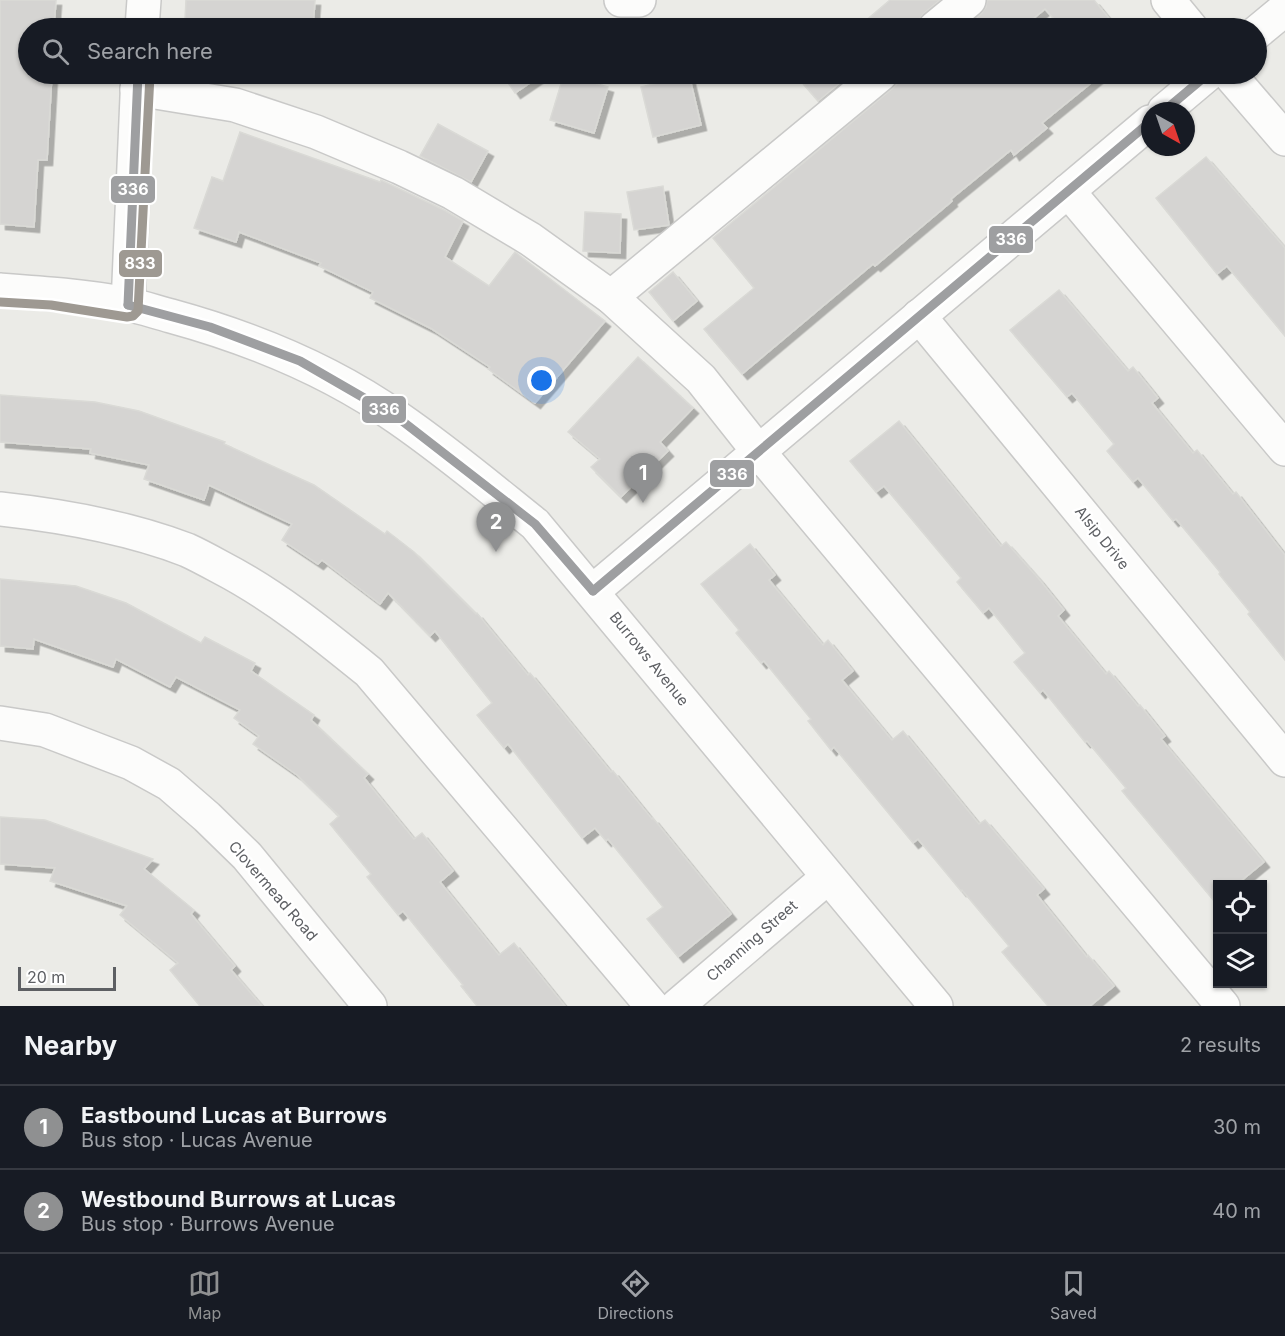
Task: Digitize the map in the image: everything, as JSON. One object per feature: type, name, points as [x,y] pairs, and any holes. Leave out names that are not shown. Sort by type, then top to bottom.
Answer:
[{"type":"street","points":[[143,18],[144,0]]},
{"type":"street","points":[[621,0],[639,0]]},
{"type":"street","points":[[947,18],[969,0]]},
{"type":"street","points":[[1168,0],[1183,18]]},
{"type":"street","points":[[1267,24],[1285,9]]},
{"type":"street","points":[[128,305],[137,84]]},
{"type":"street","points":[[149,84],[235,105],[316,132],[399,167],[453,193],[530,239],[611,297],[701,379],[758,451],[1222,1006]]},
{"type":"street","points":[[611,297],[869,84]]},
{"type":"street","points":[[1175,102],[1196,84]]},
{"type":"street","points":[[1237,84],[1285,140]]},
{"type":"street","points":[[593,591],[1141,130]]},
{"type":"street","points":[[1068,191],[1285,449]]},
{"type":"street","name":"Burrows Avenue","points":[[0,290],[52,294],[128,305],[210,327],[300,361],[397,417],[535,524],[936,1006]]},
{"type":"street","name":"Alsip Drive","points":[[920,316],[1285,760]]},
{"type":"street","points":[[0,509],[72,518],[129,531],[189,551],[245,580],[324,635],[369,672],[652,1006]]},
{"type":"street","name":"Clovermead Road","points":[[0,723],[45,730],[131,763],[169,784],[247,856],[370,1006]]},
{"type":"street","name":"Channing Street","points":[[677,1006],[828,877]]},
{"type":"building","points":[[0,0],[56,0],[55,18],[18,18],[18,84],[51,84],[47,160],[38,160],[34,227],[0,224]]},
{"type":"building","points":[[186,0],[315,0],[314,18],[185,18]]},
{"type":"building","points":[[890,0],[940,0],[920,18],[869,18]]},
{"type":"building","points":[[987,0],[1094,0],[1109,18],[1053,18],[1045,9],[1034,18],[976,18],[986,7]]},
{"type":"building","points":[[509,84],[528,84],[515,93]]},
{"type":"building","points":[[561,84],[598,84],[608,87],[594,133],[550,120]]},
{"type":"building","points":[[653,84],[691,84],[701,125],[653,137],[641,87]]},
{"type":"building","points":[[803,84],[839,84],[818,101]]},
{"type":"building","points":[[897,84],[1090,84],[1042,123],[1047,128],[1014,155],[1011,150],[875,266],[873,264],[742,374],[704,329],[754,288],[713,238]]},
{"type":"building","points":[[438,124],[488,151],[471,182],[420,156]]},
{"type":"building","points":[[240,132],[380,182],[381,180],[444,210],[463,221],[445,257],[489,286],[515,252],[605,321],[535,403],[488,369],[490,367],[432,329],[370,298],[373,292],[319,266],[321,263],[239,232],[236,242],[194,228],[212,177],[223,181]]},
{"type":"building","points":[[1206,157],[1285,248],[1285,336],[1227,266],[1217,274],[1156,198]]},
{"type":"building","points":[[663,186],[669,225],[634,230],[627,192]]},
{"type":"building","points":[[585,212],[621,214],[620,253],[583,251]]},
{"type":"building","points":[[673,272],[697,301],[673,321],[649,292]]},
{"type":"building","points":[[1059,290],[1128,371],[1133,367],[1158,398],[1152,403],[1193,453],[1197,450],[1233,494],[1236,492],[1285,555],[1285,660],[1248,614],[1250,612],[1219,574],[1220,572],[1176,519],[1173,521],[1138,478],[1133,482],[1107,451],[1114,444],[1072,393],[1067,397],[1010,330]]},
{"type":"building","points":[[638,357],[693,408],[660,442],[668,451],[621,497],[591,467],[600,459],[568,432]]},
{"type":"building","points":[[0,395],[95,402],[139,411],[225,442],[224,444],[314,485],[385,534],[387,531],[414,552],[477,613],[528,675],[530,673],[611,772],[613,771],[653,818],[731,914],[678,957],[647,919],[663,907],[608,839],[606,841],[595,828],[582,838],[508,744],[504,748],[477,715],[492,703],[435,631],[430,636],[388,593],[380,604],[322,560],[318,564],[282,540],[292,524],[209,485],[204,500],[144,479],[149,465],[90,453],[91,449],[0,442]]},
{"type":"building","points":[[899,421],[1001,546],[1006,542],[1039,579],[1064,610],[1058,616],[1106,674],[1109,671],[1138,706],[1140,705],[1165,736],[1161,739],[1264,862],[1242,880],[1213,880],[1213,900],[1122,791],[1126,788],[1087,741],[1085,742],[1043,690],[1040,693],[1014,662],[1025,653],[989,608],[983,613],[957,582],[961,578],[884,486],[876,492],[850,461]]},
{"type":"building","points":[[750,544],[775,575],[769,580],[823,645],[828,640],[853,671],[842,680],[892,740],[903,731],[979,824],[985,820],[1044,889],[1037,895],[1087,957],[1088,955],[1114,986],[1090,1006],[1048,1006],[1002,952],[1009,946],[918,839],[913,843],[834,747],[831,750],[808,721],[811,719],[764,661],[761,663],[736,633],[739,630],[701,584]]},
{"type":"building","points":[[0,579],[76,586],[126,603],[201,643],[205,637],[255,663],[251,671],[314,715],[311,720],[368,774],[364,778],[414,839],[422,833],[453,871],[440,882],[499,955],[514,943],[565,1006],[477,1006],[461,986],[463,985],[403,911],[398,915],[367,877],[371,874],[330,824],[339,816],[297,775],[253,744],[259,736],[234,718],[240,710],[176,677],[170,687],[116,659],[113,667],[34,639],[33,649],[0,646]]},
{"type":"building","points":[[0,817],[45,820],[153,859],[144,869],[194,910],[191,914],[235,966],[231,970],[262,1006],[200,1006],[170,970],[178,963],[120,915],[127,906],[50,881],[55,868],[0,864]]},
{"type":"transit line","name":"336","points":[[128,305],[138,84]]},
{"type":"transit line","name":"833","points":[[0,302],[51,305],[127,317],[133,316],[138,311],[150,84]]},
{"type":"transit line","name":"336","points":[[1175,102],[1196,84]]},
{"type":"transit line","name":"336","points":[[593,591],[1141,130]]},
{"type":"transit line","name":"336","points":[[128,305],[210,327],[300,361],[397,417],[535,524],[593,591]]},
{"type":"place","name":"Eastbound Lucas at Burrows","points":[[643,503]]},
{"type":"place","name":"Westbound Burrows at Lucas","points":[[496,552]]}]
